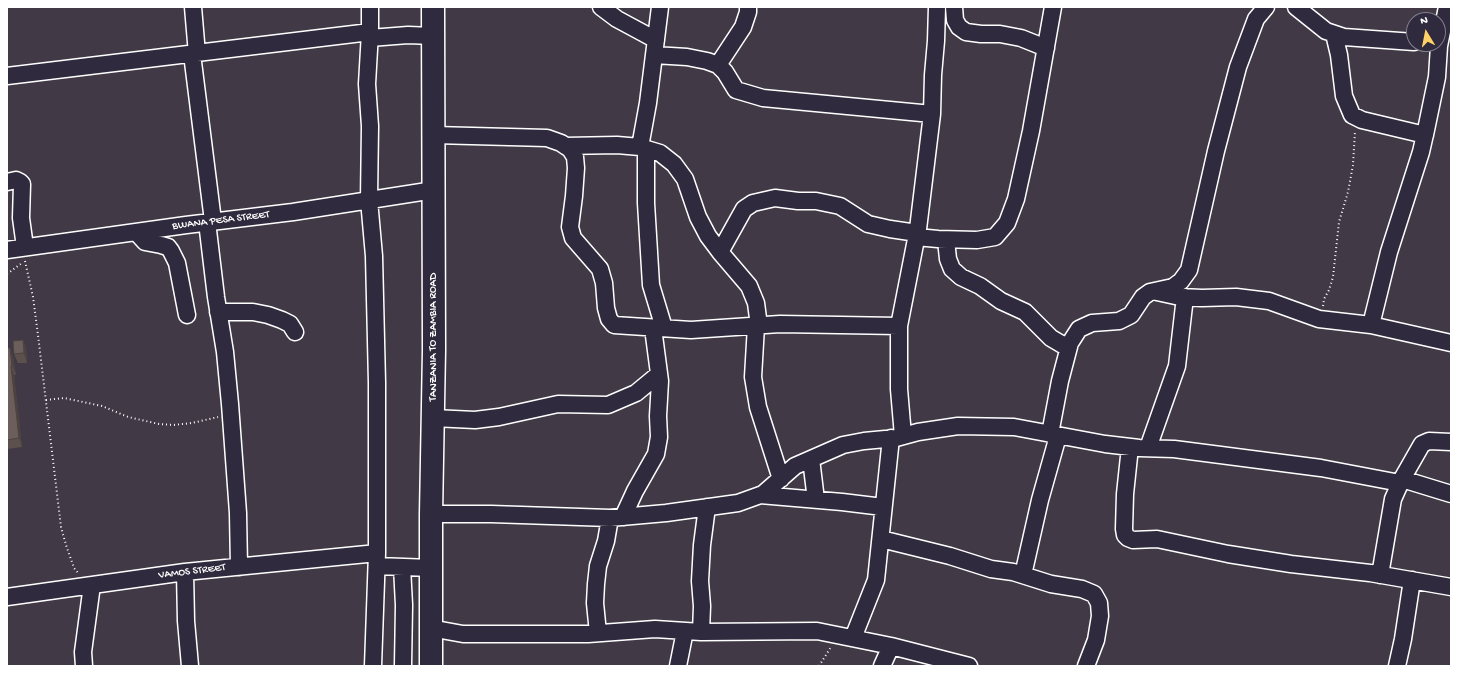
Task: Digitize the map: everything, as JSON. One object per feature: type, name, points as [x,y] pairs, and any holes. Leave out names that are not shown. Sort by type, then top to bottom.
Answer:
[{"type":"highway","name":"TANZANIA TO ZAMBIA ROAD","points":[[431,666],[431,514],[434,350],[433,7]]},
{"type":"street","points":[[193,7],[195,54],[218,312],[225,352],[231,415],[238,513],[239,567]]},
{"type":"street","points":[[370,7],[368,84],[370,126],[369,200],[376,300],[377,559],[373,666]]},
{"type":"street","points":[[601,7],[655,48],[718,65],[725,72],[736,90],[763,98],[932,114]]},
{"type":"street","points":[[598,633],[595,603],[598,566],[606,541],[616,518],[635,491],[656,454],[659,437],[658,416],[660,380],[658,328],[651,285],[643,148],[660,7]]},
{"type":"street","points":[[718,65],[743,27],[748,12],[748,7]]},
{"type":"street","points":[[847,637],[876,580],[883,507],[897,437],[899,326],[916,235],[932,114],[937,7]]},
{"type":"street","points":[[954,7],[955,20],[966,32],[1000,34],[1021,38],[1046,48]]},
{"type":"street","points":[[720,252],[744,209],[753,203],[775,198],[798,201],[816,201],[840,206],[868,224],[916,235],[946,240],[977,240],[995,237],[1006,223],[1016,199],[1030,138],[1053,7]]},
{"type":"street","points":[[1023,575],[1054,435],[1060,381],[1070,343],[1079,329],[1092,323],[1119,321],[1131,315],[1143,297],[1150,292],[1173,287],[1182,281],[1189,270],[1234,82],[1256,19],[1266,7]]},
{"type":"street","points":[[1296,7],[1326,30],[1334,34],[1344,37],[1406,41]]},
{"type":"street","points":[[1334,34],[1339,55],[1344,96],[1349,111],[1355,117],[1362,120],[1425,136]]},
{"type":"street","points":[[7,76],[370,35],[433,36]]},
{"type":"street","points":[[1371,325],[1389,252],[1425,136],[1437,77],[1435,52]]},
{"type":"street","points":[[434,135],[547,138],[561,143],[570,149],[575,157],[576,168],[570,227],[573,238],[600,269],[604,283],[606,308],[609,319],[614,325],[691,330],[780,324],[899,326]]},
{"type":"street","points":[[566,146],[617,145],[643,148],[660,153],[674,164],[685,179],[698,217],[708,236],[749,286],[756,303],[758,326],[753,377],[758,407],[781,478]]},
{"type":"street","points":[[7,182],[16,180],[22,184],[22,218],[25,254]]},
{"type":"street","name":"BWANA PESA STREET","points":[[7,250],[25,254],[136,232],[293,212],[434,190]]},
{"type":"street","points":[[136,232],[145,242],[168,247],[171,251],[177,263],[187,315]]},
{"type":"street","points":[[946,240],[948,259],[952,269],[961,277],[980,286],[1001,301],[1025,312],[1051,338],[1068,348]]},
{"type":"street","points":[[1154,292],[1185,297],[1236,297],[1269,301],[1321,320],[1371,325],[1451,343]]},
{"type":"street","points":[[1148,448],[1177,366],[1185,297]]},
{"type":"street","points":[[218,312],[253,312],[268,315],[290,324],[295,332]]},
{"type":"street","points":[[433,418],[475,420],[499,418],[558,404],[608,405],[636,393],[659,374]]},
{"type":"street","points":[[431,514],[491,514],[616,518],[738,503],[763,494],[795,466],[843,445],[958,426],[1014,427],[1105,444],[1174,449],[1321,468],[1401,481],[1451,494]]},
{"type":"street","points":[[1380,575],[1393,499],[1401,481],[1422,444],[1429,441],[1451,442]]},
{"type":"street","points":[[1130,447],[1125,494],[1124,529],[1125,535],[1128,538],[1133,540],[1157,539],[1228,554],[1291,564],[1380,575],[1451,587]]},
{"type":"street","points":[[811,458],[816,500]]},
{"type":"street","points":[[760,495],[883,507]]},
{"type":"street","points":[[678,666],[693,632],[702,606],[702,545],[707,507]]},
{"type":"street","points":[[881,539],[950,556],[991,569],[1013,572],[1051,584],[1082,589],[1094,594],[1099,603],[1100,616],[1096,640],[1086,666]]},
{"type":"street","name":"VAMOS STREET","points":[[7,597],[185,572],[239,567],[377,559],[402,567],[431,568]]},
{"type":"street","points":[[402,567],[404,605],[403,666]]},
{"type":"street","points":[[185,572],[186,621],[190,666]]},
{"type":"street","points":[[1397,666],[1412,580]]},
{"type":"street","points":[[84,666],[83,652],[89,585]]},
{"type":"street","points":[[430,628],[463,634],[598,633],[655,629],[693,632],[816,631],[891,646],[953,664],[969,666]]},
{"type":"street","points":[[882,666],[891,646]]},
{"type":"path","points":[[1321,320],[1324,299],[1330,290],[1333,277],[1339,222],[1348,192],[1353,165],[1355,117]]},
{"type":"path","points":[[25,254],[33,297],[61,527],[74,568],[89,585]]},
{"type":"path","points":[[46,400],[64,398],[102,406],[128,417],[159,424],[173,425],[192,423],[231,415]]},
{"type":"path","points":[[819,666],[831,648],[847,637]]},
{"type":"building","points":[[23,340],[24,353],[14,354],[13,341]]},
{"type":"building","points":[[7,348],[10,348],[19,438],[7,440]]}]
